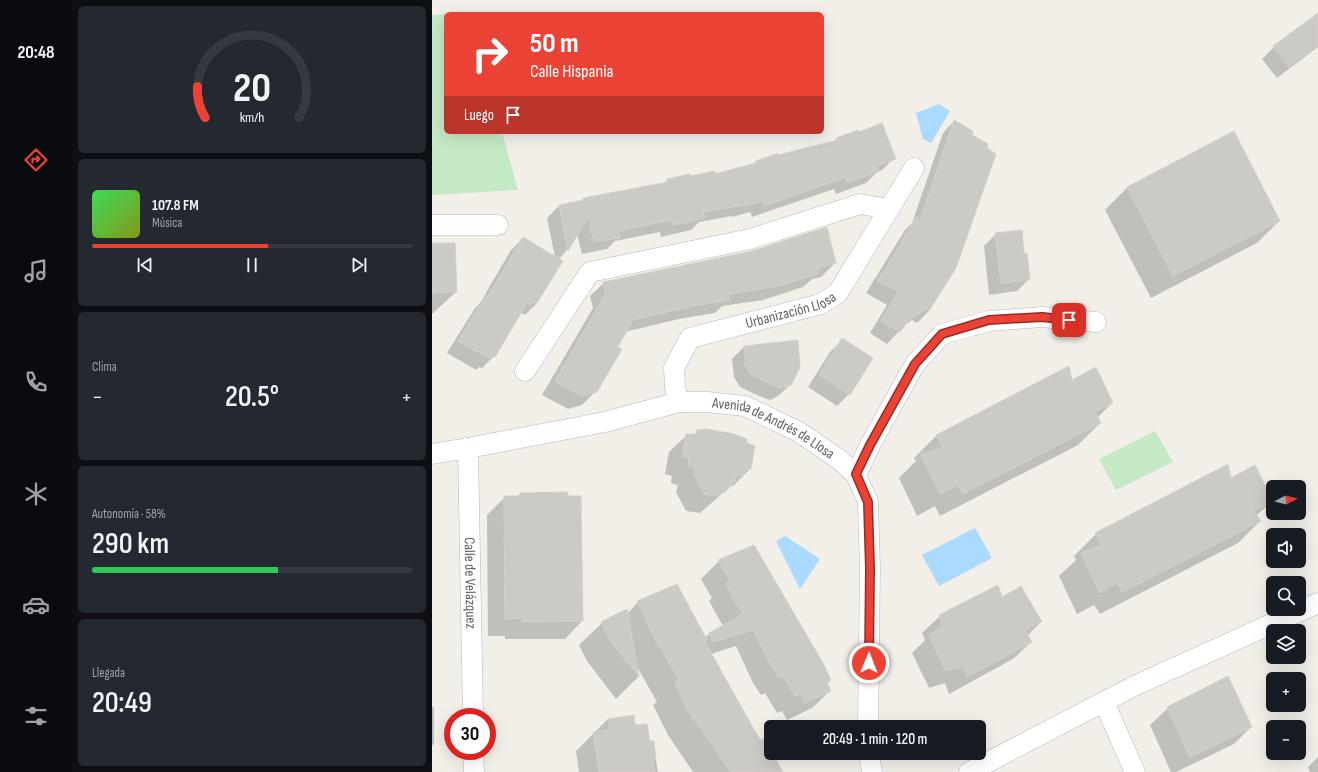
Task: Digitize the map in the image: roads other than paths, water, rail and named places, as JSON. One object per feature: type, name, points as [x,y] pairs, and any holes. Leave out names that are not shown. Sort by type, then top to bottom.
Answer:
[{"type":"street","name":"Urbanización Llosa","points":[[679,402],[675,387],[674,368],[690,338],[821,304],[838,293],[914,168]]},
{"type":"street","points":[[525,371],[590,272],[750,239],[860,204],[889,209]]},
{"type":"street","points":[[432,225],[498,225]]},
{"type":"street","points":[[856,474],[870,445],[915,364],[942,334],[989,320],[1042,317],[1096,322]]},
{"type":"street","name":"Avenida de Andrés de Llosa","points":[[432,454],[605,422],[679,402],[707,402],[745,406],[799,432],[840,460],[856,474],[868,502],[870,568],[868,720]]},
{"type":"street","name":"Calle de Velázquez","points":[[468,448],[473,708]]},
{"type":"street","points":[[970,772],[1134,686],[1318,603]]},
{"type":"street","points":[[1104,702],[1134,772]]},
{"type":"street","points":[[473,760],[474,772]]},
{"type":"street","points":[[870,760],[872,772]]},
{"type":"water","points":[[939,104],[950,111],[931,143],[923,139],[916,113]]},
{"type":"water","points":[[975,528],[992,558],[939,586],[922,555]]},
{"type":"water","points":[[785,536],[820,559],[800,589],[776,541]]}]
